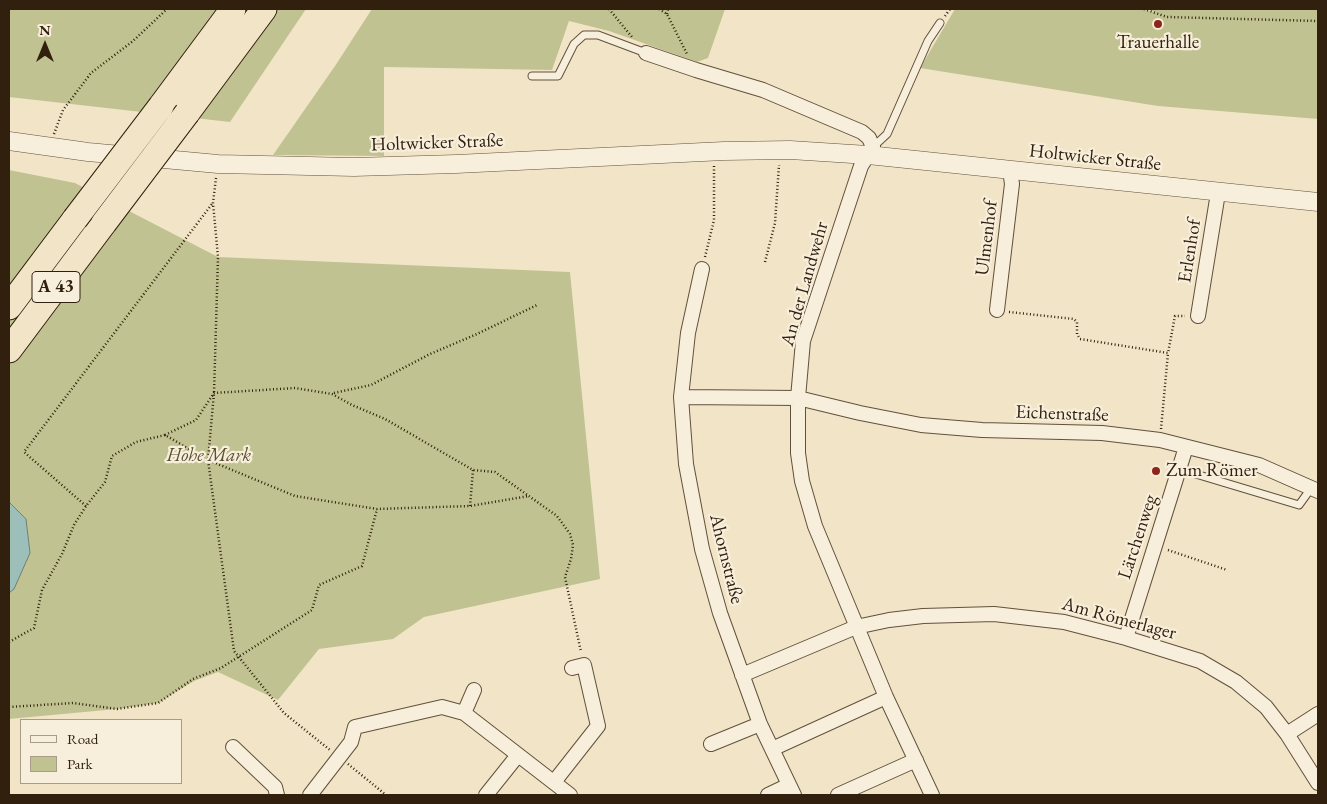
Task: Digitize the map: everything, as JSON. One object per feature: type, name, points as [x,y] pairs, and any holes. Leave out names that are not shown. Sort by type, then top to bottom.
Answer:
[{"type":"highway","name":"A 43","points":[[9,307],[233,9]]},
{"type":"highway","name":"A 43","points":[[9,350],[264,9]]},
{"type":"street","points":[[646,53],[763,90],[862,132],[869,138],[870,151]]},
{"type":"street","name":"Holtwicker Straße","points":[[9,141],[49,147],[218,164],[354,167],[767,150],[870,151],[1010,170],[1318,202]]},
{"type":"street","name":"An der Landwehr","points":[[870,151],[861,166],[803,341],[798,398],[798,453],[802,481],[815,526],[886,697],[932,795]]},
{"type":"street","name":"Ulmenhof","points":[[997,310],[1012,184],[1010,170]]},
{"type":"street","name":"Erlenhof","points":[[1198,316],[1218,192]]},
{"type":"street","name":"Ahornstraße","points":[[702,269],[688,333],[681,397],[686,464],[702,549],[720,613],[760,724],[792,790],[768,795]]},
{"type":"street","points":[[681,397],[798,398]]},
{"type":"street","name":"Eichenstraße","points":[[798,398],[860,414],[921,425],[982,430],[1102,433],[1160,440],[1259,465],[1316,485]]},
{"type":"street","name":"Lärchenweg","points":[[1126,638],[1186,447]]},
{"type":"street","name":"Am Römerlager","points":[[856,627],[923,616],[994,614],[1064,622],[1126,638],[1200,661],[1236,682],[1266,707],[1287,734],[1318,783]]},
{"type":"street","points":[[742,675],[856,627]]},
{"type":"street","points":[[554,782],[598,726],[578,666]]},
{"type":"street","points":[[464,713],[474,690]]},
{"type":"street","points":[[772,749],[886,697]]},
{"type":"street","points":[[310,795],[352,742],[355,727],[442,707],[464,713],[570,795]]},
{"type":"street","points":[[1287,734],[1318,714]]},
{"type":"street","points":[[711,744],[760,724]]},
{"type":"street","points":[[233,747],[275,787],[277,795]]},
{"type":"street","points":[[486,795],[518,755]]},
{"type":"street","points":[[838,795],[916,760]]},
{"type":"lane","points":[[870,151],[887,134],[928,40],[940,23]]},
{"type":"lane","points":[[532,76],[558,76],[574,44],[584,35],[598,35],[646,53]]},
{"type":"lane","points":[[1179,469],[1299,505],[1316,485]]},
{"type":"path","points":[[49,147],[64,110],[91,73],[133,41],[167,9]]},
{"type":"path","points":[[609,9],[646,53]]},
{"type":"path","points":[[659,9],[667,14],[696,70]]},
{"type":"path","points":[[667,14],[668,9]]},
{"type":"path","points":[[1144,9],[1167,17],[1318,22]]},
{"type":"path","points":[[218,164],[213,203],[218,257],[214,393],[208,460],[234,651],[284,714],[386,795]]},
{"type":"path","points":[[702,269],[714,220],[714,164]]},
{"type":"path","points":[[765,262],[775,223],[778,165]]},
{"type":"path","points":[[86,506],[24,452],[213,203]]},
{"type":"path","points":[[332,394],[371,385],[430,354],[537,305]]},
{"type":"path","points":[[997,310],[1074,319],[1077,322],[1077,334],[1080,340],[1168,353]]},
{"type":"path","points":[[1160,440],[1168,353],[1174,316],[1198,316]]},
{"type":"path","points":[[214,393],[295,388],[332,394],[385,420],[473,470],[495,472],[557,516],[570,534],[572,545],[571,559],[565,577],[574,626],[578,666]]},
{"type":"path","points":[[9,642],[34,628],[42,590],[62,554],[74,525],[105,482],[112,456],[136,442],[165,435],[196,420],[214,393]]},
{"type":"path","points":[[165,435],[208,460],[295,496],[377,509],[470,506],[529,496]]},
{"type":"path","points":[[470,506],[473,470]]},
{"type":"path","points":[[9,707],[73,703],[117,709],[158,703],[193,679],[221,668],[312,610],[319,585],[362,566],[377,509]]},
{"type":"path","points":[[1155,545],[1227,570]]},
{"type":"green space","points":[[9,9],[306,9],[230,122],[9,97]]},
{"type":"green space","points":[[372,9],[725,9],[708,58],[697,62],[609,31],[569,21],[552,70],[384,67],[384,156],[273,155]]},
{"type":"green space","points":[[955,9],[1141,9],[1157,13],[1147,9],[1318,9],[1318,119],[1158,106],[920,68]]},
{"type":"green space","name":"Hohe Mark","points":[[9,170],[75,183],[218,257],[570,272],[600,579],[424,617],[393,639],[319,649],[278,700],[218,672],[194,681],[158,703],[117,709],[9,719]]},
{"type":"water","points":[[9,502],[26,519],[30,553],[14,589],[9,593]]},
{"type":"place","name":"Trauerhalle","points":[[1158,24]]},
{"type":"place","name":"Zum Römer","points":[[1156,471]]}]
